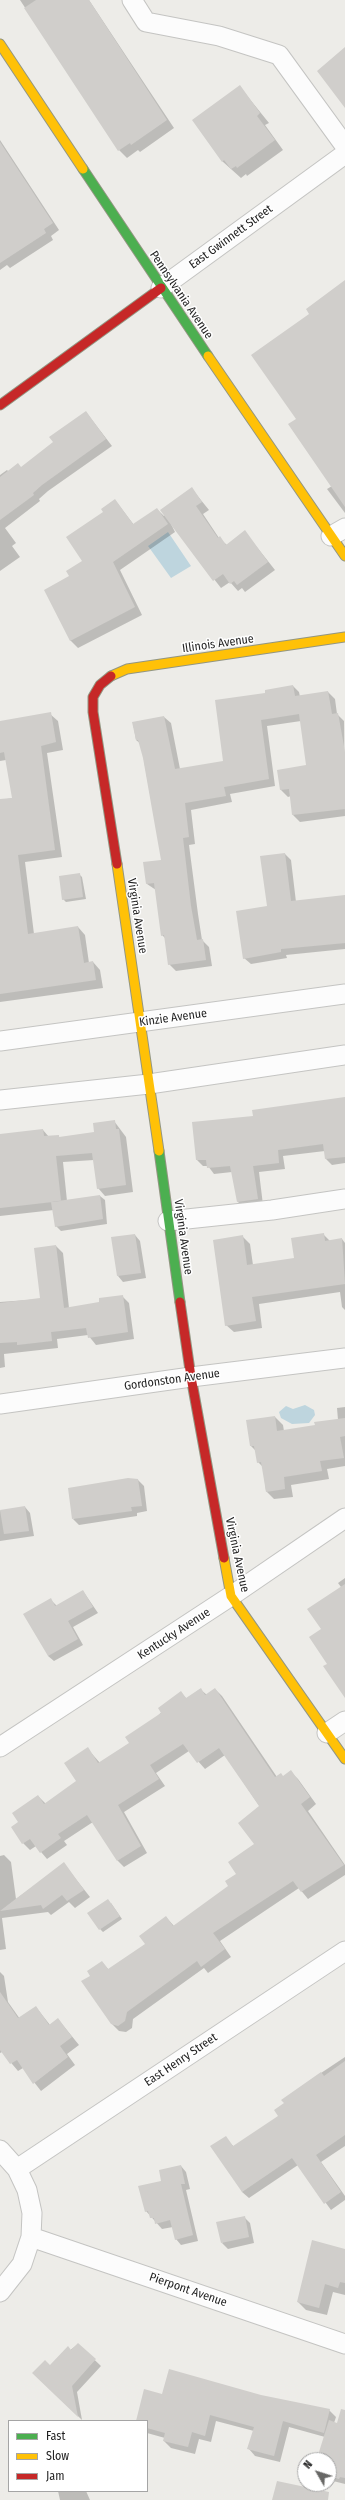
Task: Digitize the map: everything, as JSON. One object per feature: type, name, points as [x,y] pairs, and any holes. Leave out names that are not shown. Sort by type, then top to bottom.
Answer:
[{"type":"street","points":[[132,0],[146,22],[219,36],[279,55],[345,146]]},
{"type":"street","name":"Pennsylvania Avenue","points":[[0,44],[161,288],[338,532],[345,556]]},
{"type":"street","name":"East Gwinnett Street","points":[[0,404],[345,154]]},
{"type":"street","name":"Illinois Avenue","points":[[100,685],[113,674],[128,669],[345,638]]},
{"type":"street","name":"Virginia Avenue","points":[[100,685],[93,698],[93,712],[137,992],[140,1023],[191,1377],[231,1596],[345,1759]]},
{"type":"street","name":"Kinzie Avenue","points":[[0,1041],[345,994]]},
{"type":"street","points":[[0,1100],[149,1084],[345,1055]]},
{"type":"street","points":[[168,1222],[272,1210],[345,1199]]},
{"type":"street","name":"Gordonston Avenue","points":[[0,1404],[191,1377],[345,1358]]},
{"type":"street","name":"Kentucky Avenue","points":[[0,1747],[231,1596],[345,1518]]},
{"type":"street","points":[[327,1733],[345,1721]]},
{"type":"street","name":"East Henry Street","points":[[17,2169],[345,1951]]},
{"type":"street","points":[[0,2150],[17,2169],[27,2190],[32,2213],[31,2237],[22,2264],[0,2292]]},
{"type":"street","name":"Pierpont Avenue","points":[[31,2237],[345,2344]]},
{"type":"water","points":[[168,532],[191,566],[171,578],[148,546]]},
{"type":"water","points":[[305,1405],[314,1410],[315,1415],[309,1423],[292,1424],[281,1418],[279,1412],[286,1406],[293,1409]]},
{"type":"building","points":[[36,0],[89,0],[167,120],[131,145],[130,143],[118,151],[24,8]]},
{"type":"building","points":[[345,47],[345,108],[317,71]]},
{"type":"building","points":[[240,85],[260,113],[257,116],[275,140],[237,168],[236,166],[231,169],[224,160],[222,162],[192,120]]},
{"type":"building","points":[[0,142],[53,223],[44,229],[46,233],[0,263]]},
{"type":"building","points":[[345,280],[345,507],[288,424],[296,419],[251,355],[309,314],[306,309]]},
{"type":"building","points":[[86,411],[106,439],[42,485],[33,493],[34,495],[0,520],[0,477],[18,463],[21,467],[53,442],[49,437]]},
{"type":"building","points":[[192,487],[202,502],[196,506],[218,538],[220,536],[226,545],[245,530],[268,562],[237,585],[234,581],[230,584],[223,574],[213,581],[160,510]]},
{"type":"building","points":[[115,499],[133,524],[157,508],[168,524],[113,562],[135,607],[70,641],[44,590],[69,576],[66,571],[82,561],[66,537],[103,512],[101,509]]},
{"type":"building","points":[[293,685],[295,696],[328,691],[332,714],[338,713],[345,752],[345,809],[292,815],[289,789],[280,790],[277,770],[306,765],[299,714],[261,720],[269,779],[224,787],[226,796],[185,803],[189,837],[183,838],[191,906],[197,940],[203,939],[206,960],[168,965],[164,935],[161,936],[154,883],[146,884],[143,862],[161,860],[143,758],[138,740],[136,740],[132,722],[164,716],[175,769],[223,761],[215,700],[265,693],[265,690]]},
{"type":"building","points":[[51,712],[56,742],[41,746],[55,850],[18,855],[28,934],[78,926],[84,963],[93,961],[96,980],[0,994],[0,799],[12,798],[4,752],[0,753],[0,721]]},
{"type":"building","points":[[285,853],[291,901],[345,895],[345,943],[281,949],[281,952],[243,959],[236,911],[267,906],[260,856]]},
{"type":"building","points":[[80,873],[83,897],[62,900],[59,876]]},
{"type":"building","points":[[345,1097],[345,1157],[325,1159],[323,1144],[278,1150],[279,1163],[253,1166],[258,1199],[237,1202],[230,1166],[207,1168],[206,1160],[196,1160],[192,1122],[253,1116],[252,1110]]},
{"type":"building","points":[[115,1120],[116,1129],[119,1129],[126,1185],[97,1189],[92,1153],[56,1156],[61,1201],[0,1208],[0,1134],[43,1129],[44,1136],[59,1135],[59,1137],[94,1132],[93,1123]]},
{"type":"building","points":[[100,1195],[103,1219],[55,1227],[51,1202]]},
{"type":"building","points":[[324,1233],[325,1241],[342,1238],[345,1284],[252,1297],[256,1321],[225,1326],[213,1240],[243,1235],[247,1265],[294,1258],[291,1238]]},
{"type":"building","points":[[135,1234],[141,1273],[117,1276],[111,1237]]},
{"type":"building","points":[[56,1245],[64,1308],[99,1302],[99,1298],[123,1295],[128,1332],[88,1338],[86,1328],[51,1332],[52,1341],[17,1345],[17,1342],[0,1343],[0,1303],[40,1298],[34,1248]]},
{"type":"building","points":[[275,1416],[277,1431],[315,1425],[314,1422],[345,1418],[345,1436],[340,1437],[344,1458],[320,1461],[322,1471],[284,1477],[285,1489],[266,1492],[261,1462],[257,1463],[254,1446],[250,1446],[246,1420]]},
{"type":"building","points":[[128,1478],[138,1479],[142,1506],[131,1507],[132,1511],[72,1519],[68,1488]]},
{"type":"building","points":[[25,1506],[29,1531],[4,1534],[0,1510]]},
{"type":"building","points":[[345,1584],[345,1698],[323,1666],[327,1664],[309,1637],[321,1629],[307,1609]]},
{"type":"building","points":[[83,1590],[93,1607],[68,1621],[78,1639],[48,1656],[23,1614],[51,1598],[55,1606]]},
{"type":"building","points":[[201,1688],[205,1695],[215,1688],[275,1777],[281,1773],[283,1776],[291,1770],[310,1797],[301,1804],[344,1865],[301,1892],[293,1881],[213,1933],[225,1949],[201,1967],[197,1961],[127,2012],[125,2021],[118,2026],[111,2024],[81,1981],[90,1976],[87,1971],[102,1961],[108,1969],[145,1944],[139,1936],[166,1916],[173,1926],[228,1886],[225,1881],[236,1874],[228,1862],[254,1844],[238,1823],[259,1806],[219,1748],[197,1763],[183,1744],[150,1765],[159,1779],[118,1805],[141,1846],[117,1861],[87,1815],[58,1834],[61,1838],[40,1853],[30,1839],[22,1844],[11,1827],[18,1822],[12,1813],[38,1795],[44,1804],[76,1781],[64,1763],[88,1747],[98,1763],[129,1743],[125,1737],[161,1713],[158,1708],[181,1691],[186,1698]]},
{"type":"building","points":[[64,1862],[84,1890],[67,1901],[62,1895],[43,1909],[41,1905],[0,1911]]},
{"type":"building","points":[[108,1899],[120,1916],[99,1930],[87,1913]]},
{"type":"building","points":[[0,1992],[18,2018],[36,2006],[49,2025],[58,2018],[72,2037],[60,2046],[68,2057],[33,2084],[17,2060],[10,2064],[0,2050]]},
{"type":"building","points":[[345,2061],[345,2135],[316,2155],[341,2192],[324,2204],[292,2158],[242,2192],[210,2146],[226,2136],[233,2146],[278,2116],[274,2110],[284,2103],[281,2100],[321,2072],[324,2076]]},
{"type":"building","points":[[181,2165],[185,2184],[181,2184],[193,2235],[175,2240],[170,2220],[155,2224],[154,2218],[150,2218],[148,2211],[145,2212],[138,2186],[161,2181],[159,2170]]},
{"type":"building","points":[[245,2216],[249,2237],[221,2243],[216,2222]]},
{"type":"building","points":[[312,2240],[345,2249],[345,2283],[340,2282],[338,2288],[325,2284],[319,2308],[297,2302]]},
{"type":"building","points":[[78,2343],[96,2359],[72,2386],[78,2417],[32,2373],[45,2360],[50,2365],[68,2346],[71,2350]]},
{"type":"building","points":[[169,2369],[261,2395],[330,2409],[324,2433],[283,2421],[274,2456],[247,2449],[254,2427],[210,2415],[205,2436],[192,2432],[188,2447],[163,2441],[165,2433],[148,2428],[148,2420],[136,2420],[144,2389],[162,2394]]},
{"type":"building","points":[[341,2409],[345,2410],[345,2478],[340,2477],[339,2479],[337,2478],[337,2452],[319,2452],[329,2420],[337,2423]]},
{"type":"building","points":[[277,2481],[297,2485],[297,2492],[329,2492],[328,2500],[272,2500]]},
{"type":"traffic: fast","points":[[83,169],[208,356]]},
{"type":"traffic: fast","points":[[159,1151],[180,1302]]},
{"type":"traffic: slow","points":[[0,44],[83,169]]},
{"type":"traffic: slow","points":[[208,356],[345,556]]},
{"type":"traffic: slow","points":[[111,676],[127,669],[345,637]]},
{"type":"traffic: slow","points":[[117,864],[159,1151]]},
{"type":"traffic: slow","points":[[224,1558],[231,1596],[345,1759]]},
{"type":"traffic: jam","points":[[0,405],[161,288]]},
{"type":"traffic: jam","points":[[111,676],[100,685],[93,697],[93,712],[117,864]]},
{"type":"traffic: jam","points":[[180,1302],[191,1377],[224,1558]]}]
